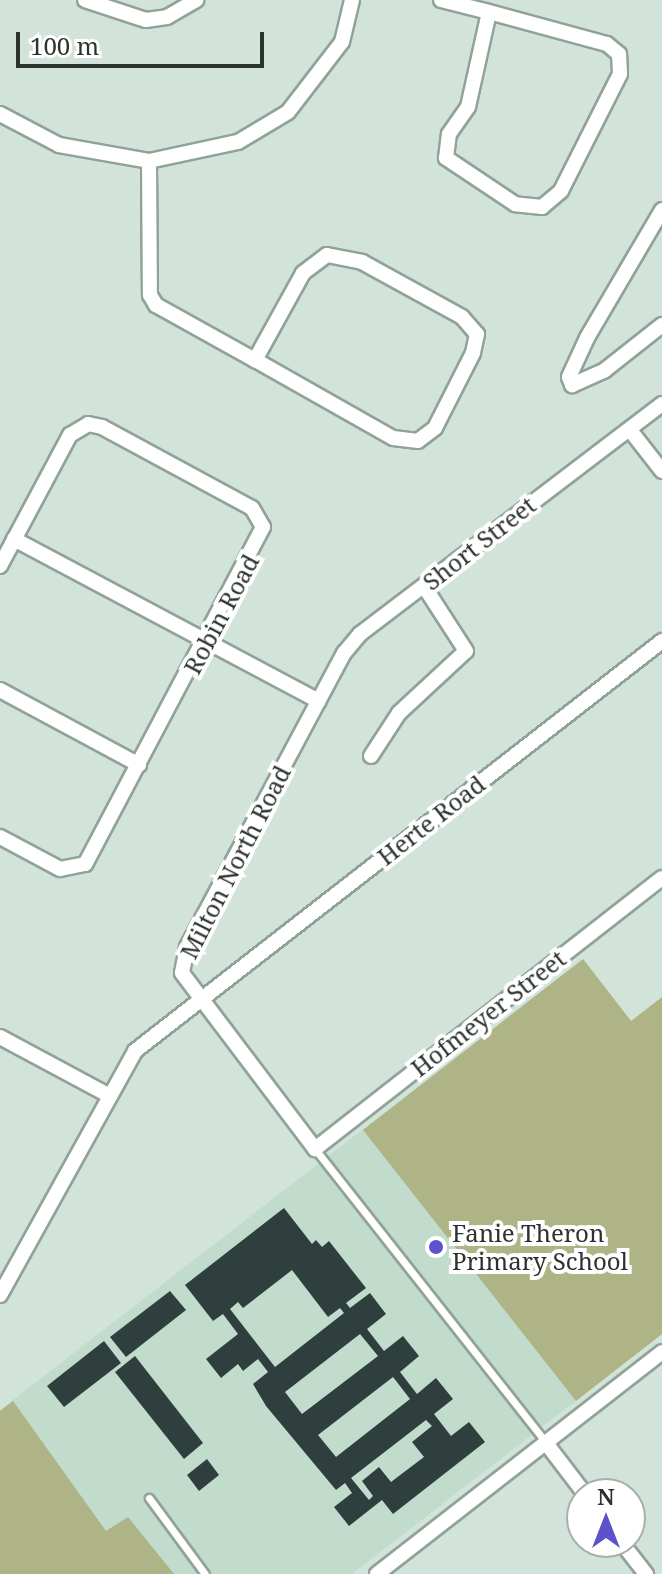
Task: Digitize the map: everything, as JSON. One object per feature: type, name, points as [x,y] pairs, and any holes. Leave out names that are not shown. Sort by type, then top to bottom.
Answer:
[{"type":"street","points":[[85,0],[146,20],[167,17],[197,0]]},
{"type":"street","points":[[0,114],[59,145],[149,161],[238,142],[288,112],[342,42],[352,0]]},
{"type":"street","points":[[441,0],[489,12],[607,44],[621,60],[620,74],[561,191],[542,207],[515,204],[446,158],[449,134],[468,107],[489,12]]},
{"type":"street","points":[[149,161],[150,295],[156,305],[393,438],[412,442],[435,428],[473,353],[477,334],[462,317],[335,253],[303,273],[255,360]]},
{"type":"street","points":[[662,210],[587,338],[569,377],[572,385],[605,370],[662,325]]},
{"type":"street","name":"Short Street","points":[[319,701],[360,634],[662,404]]},
{"type":"street","name":"Robin Road","points":[[0,566],[70,435],[81,426],[102,427],[260,516],[260,541],[139,765],[79,868],[60,869],[0,837]]},
{"type":"street","points":[[630,430],[662,471]]},
{"type":"street","points":[[14,539],[319,701]]},
{"type":"street","points":[[371,756],[399,713],[466,651],[424,586]]},
{"type":"street","name":"Herte Road","points":[[199,1000],[662,641]]},
{"type":"street","points":[[0,690],[139,765]]},
{"type":"street","name":"Milton North Road","points":[[315,1149],[199,1000],[182,973],[187,947],[319,701]]},
{"type":"street","name":"Hofmeyer Street","points":[[315,1149],[662,878]]},
{"type":"street","points":[[0,1295],[135,1051],[199,1000]]},
{"type":"street","points":[[0,1037],[108,1095]]},
{"type":"street","points":[[377,1574],[662,1352]]},
{"type":"street","points":[[546,1443],[573,1478]]},
{"type":"street","points":[[634,1558],[646,1574]]},
{"type":"lane","points":[[315,1149],[546,1443]]},
{"type":"lane","points":[[149,1498],[205,1574]]},
{"type":"shaded area","name":"Fanie Theron Primary School","points":[[583,959],[662,1061],[662,1334],[352,1574],[0,1574],[0,1410]]},
{"type":"green space","points":[[583,959],[631,1021],[662,997],[662,1334],[576,1401],[363,1130]]},
{"type":"green space","points":[[13,1401],[106,1531],[128,1517],[174,1574],[0,1574],[0,1411]]},
{"type":"building","points":[[284,1208],[312,1244],[316,1240],[322,1247],[329,1241],[366,1288],[346,1303],[350,1308],[370,1293],[386,1314],[367,1329],[384,1351],[403,1336],[419,1356],[400,1372],[417,1394],[436,1378],[453,1399],[434,1414],[451,1436],[469,1422],[485,1442],[393,1514],[382,1500],[349,1526],[334,1507],[352,1493],[345,1483],[336,1490],[266,1406],[253,1384],[268,1372],[258,1359],[243,1371],[238,1364],[221,1378],[206,1359],[238,1334],[223,1314],[213,1321],[185,1285]],"holes":[[[292,1270],[328,1317],[340,1308],[344,1313],[275,1367],[230,1309],[238,1302],[243,1308]],[[360,1334],[378,1356],[302,1414],[285,1392]],[[393,1377],[410,1399],[336,1457],[318,1435]],[[426,1420],[432,1426],[412,1442],[424,1457],[391,1482],[379,1467],[362,1481],[373,1496],[369,1500],[351,1478]]]},
{"type":"building","points":[[170,1291],[186,1310],[126,1357],[110,1337]]},
{"type":"building","points":[[104,1341],[121,1363],[64,1407],[47,1386]]},
{"type":"building","points":[[135,1356],[203,1443],[184,1459],[115,1372]]},
{"type":"building","points":[[207,1459],[219,1475],[199,1491],[187,1475]]},
{"type":"place","name":"Fanie Theron Primary School","points":[[436,1247]]}]
